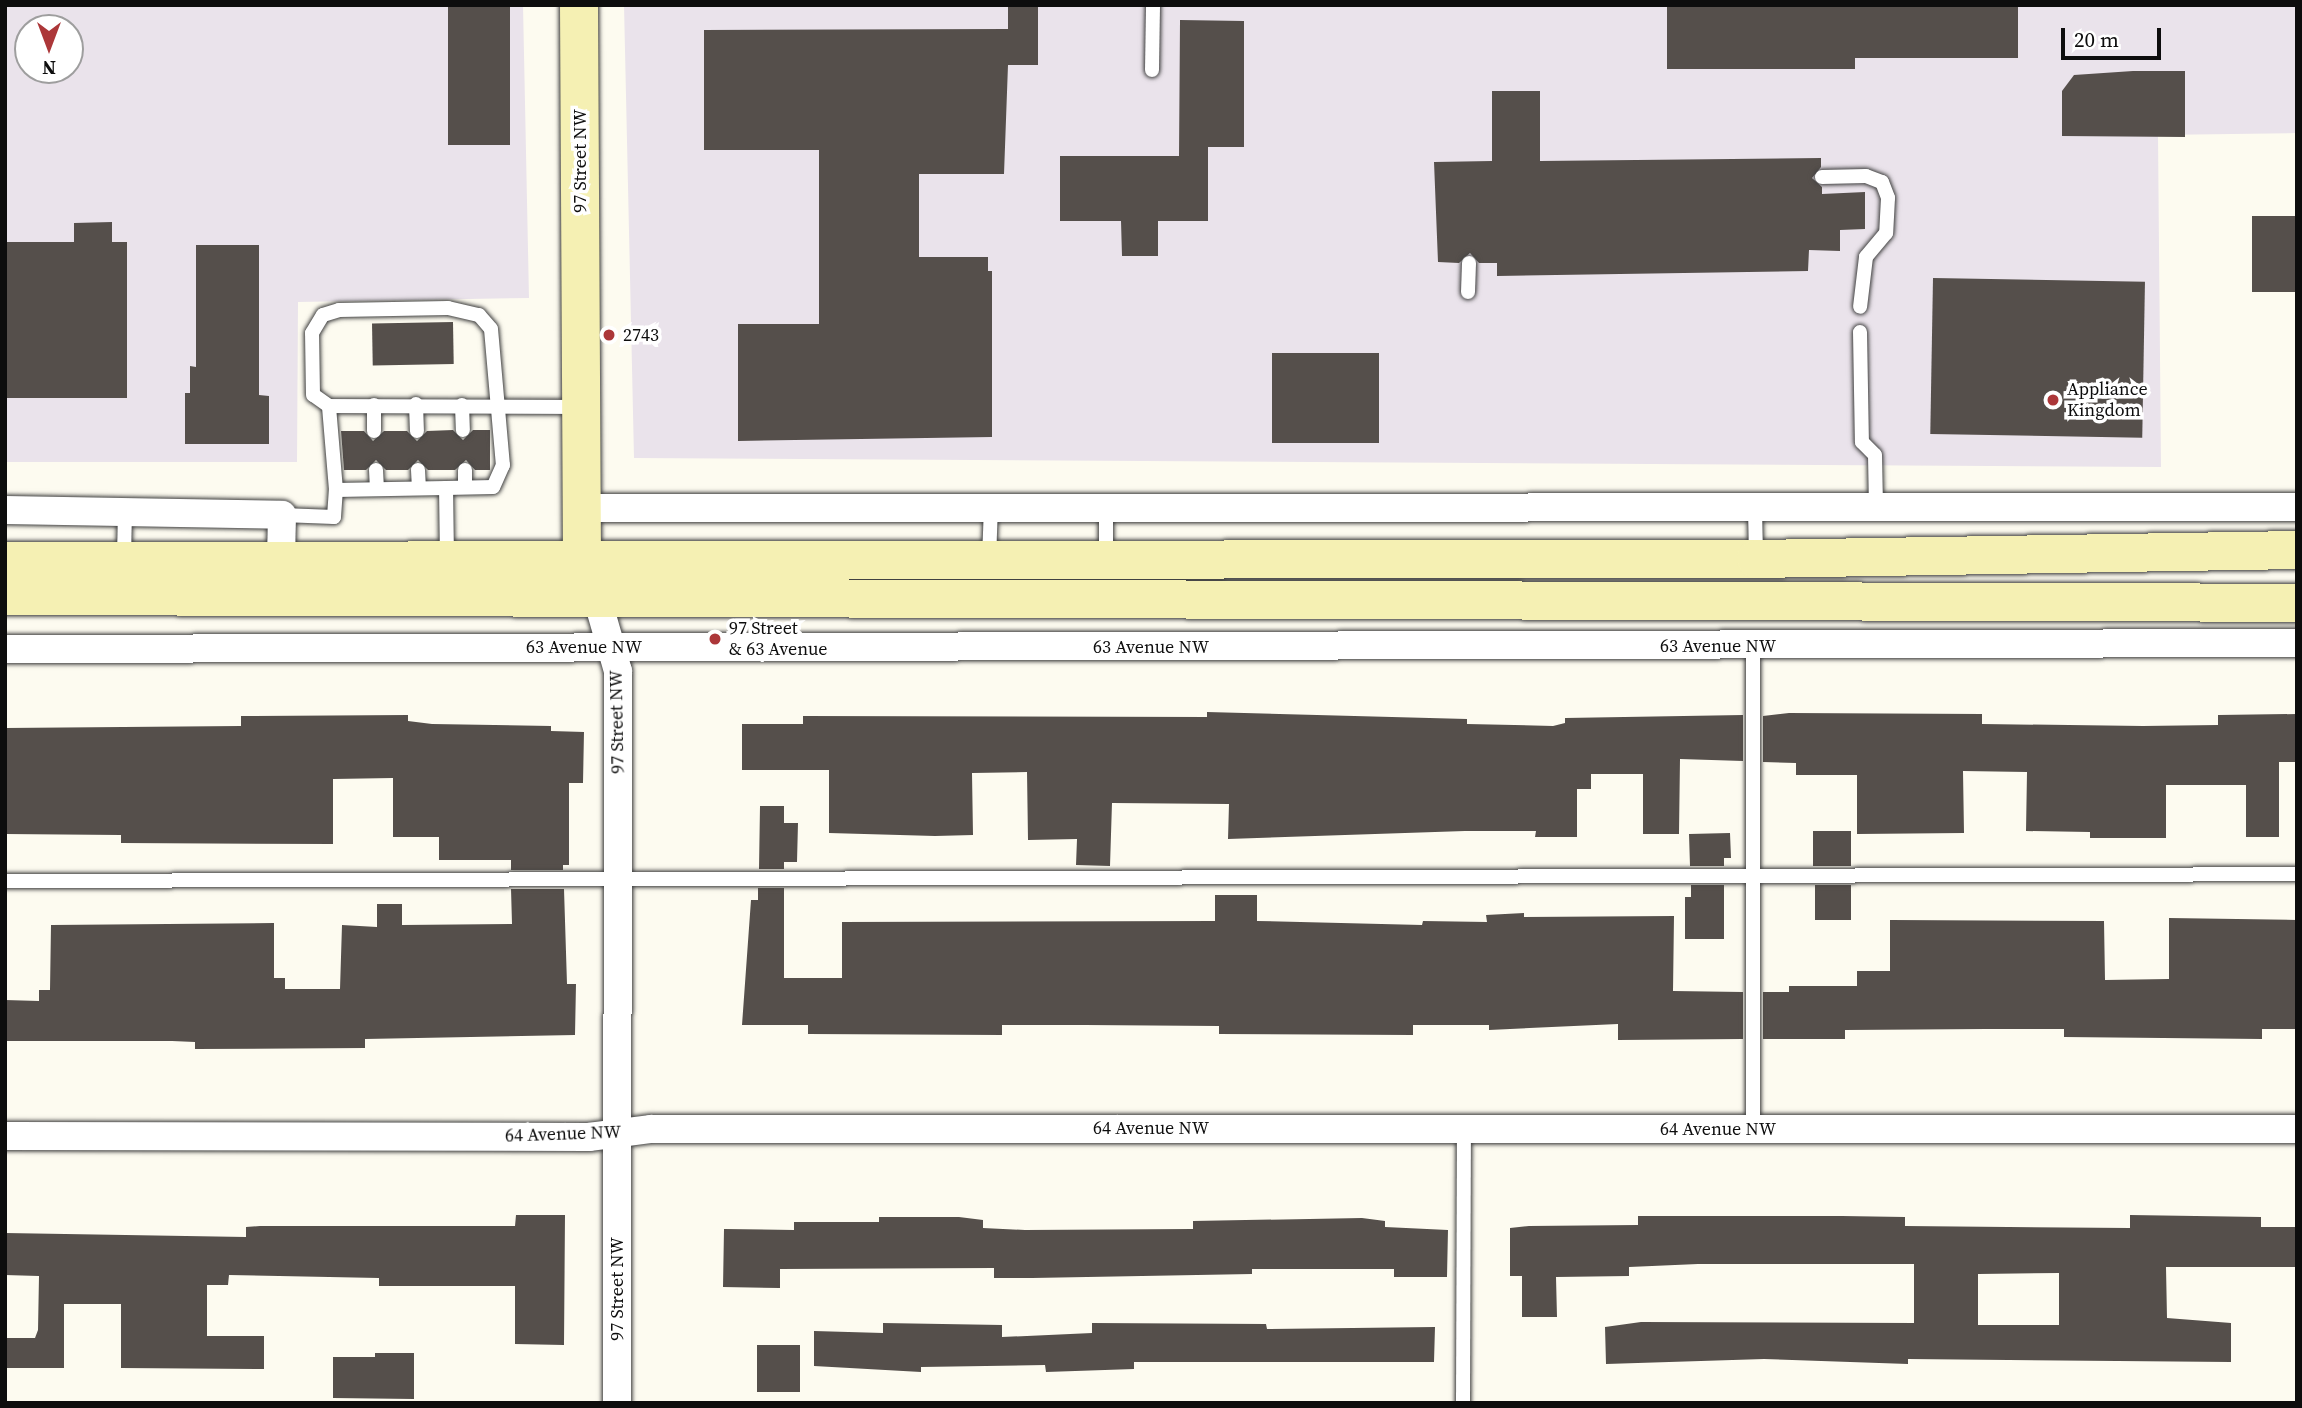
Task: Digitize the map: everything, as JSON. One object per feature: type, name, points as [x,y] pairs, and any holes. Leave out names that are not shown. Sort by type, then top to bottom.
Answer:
[{"type":"main road","name":"97 Street NW","points":[[579,5],[582,560],[597,598]]},
{"type":"main road","points":[[5,561],[1756,559],[2297,550]]},
{"type":"main road","points":[[5,596],[2297,603]]},
{"type":"street","points":[[581,508],[2297,507]]},
{"type":"street","points":[[5,510],[125,510],[282,516],[282,559]]},
{"type":"street","name":"97 Street NW","points":[[597,598],[618,671],[617,1403]]},
{"type":"street","name":"63 Avenue NW","points":[[5,649],[2297,643]]},
{"type":"street","name":"64 Avenue NW","points":[[5,1136],[617,1133],[651,1129],[2297,1129]]},
{"type":"lane","points":[[1152,70],[1153,5]]},
{"type":"lane","points":[[1822,177],[1866,176],[1882,182],[1888,198],[1886,233],[1866,257],[1860,307]]},
{"type":"lane","points":[[1468,292],[1469,263]]},
{"type":"lane","points":[[336,490],[493,487],[500,473],[500,407],[491,330],[479,315],[448,308],[339,310],[323,315],[312,333],[313,395],[329,406],[416,404],[500,407],[581,408]]},
{"type":"lane","points":[[1860,332],[1862,442],[1875,455],[1876,508]]},
{"type":"lane","points":[[416,404],[417,431]]},
{"type":"lane","points":[[374,405],[374,431]]},
{"type":"lane","points":[[462,405],[463,430]]},
{"type":"lane","points":[[282,516],[334,517],[336,490],[329,406]]},
{"type":"lane","points":[[376,470],[377,489]]},
{"type":"lane","points":[[418,470],[419,488]]},
{"type":"lane","points":[[465,470],[465,487]]},
{"type":"lane","points":[[446,488],[447,560]]},
{"type":"lane","points":[[989,560],[990,508]]},
{"type":"lane","points":[[1755,508],[1756,559]]},
{"type":"lane","points":[[1106,509],[1106,561]]},
{"type":"lane","points":[[124,560],[125,510]]},
{"type":"lane","points":[[1753,646],[1753,1129]]},
{"type":"lane","points":[[5,881],[2297,874]]},
{"type":"lane","points":[[1462,1403],[1464,1128]]},
{"type":"shaded area","points":[[5,5],[523,5],[529,298],[298,302],[297,462],[5,462]]},
{"type":"shaded area","points":[[624,5],[2297,5],[2297,133],[2158,135],[2161,467],[634,458]]},
{"type":"building","points":[[448,5],[510,5],[510,145],[448,145]]},
{"type":"building","points":[[1008,5],[1038,5],[1038,65],[1008,65],[1004,174],[919,174],[919,257],[988,257],[988,271],[992,271],[992,437],[738,441],[738,324],[819,324],[819,150],[704,150],[704,30],[1008,29]]},
{"type":"building","points":[[1667,5],[2018,5],[2018,58],[1855,58],[1855,69],[1667,69]]},
{"type":"building","points":[[1180,20],[1244,21],[1244,147],[1208,147],[1208,221],[1158,221],[1158,256],[1122,256],[1121,221],[1060,221],[1060,156],[1179,156]]},
{"type":"building","points":[[2185,71],[2185,137],[2062,136],[2062,91],[2074,75]]},
{"type":"building","points":[[1492,91],[1540,91],[1540,161],[1821,158],[1821,167],[1812,178],[1822,187],[1822,194],[1865,192],[1865,229],[1840,230],[1840,251],[1809,250],[1808,271],[1497,276],[1497,263],[1479,263],[1470,253],[1459,263],[1438,262],[1434,162],[1492,161]]},
{"type":"building","points":[[2252,216],[2297,216],[2297,292],[2252,292]]},
{"type":"building","points":[[112,222],[112,242],[127,242],[127,398],[5,398],[5,242],[74,242],[74,223]]},
{"type":"building","points":[[196,245],[259,245],[259,395],[269,396],[269,444],[185,444],[185,393],[190,393],[190,366],[196,367]]},
{"type":"building","points":[[1933,278],[2145,282],[2142,438],[1930,434]]},
{"type":"building","points":[[453,322],[454,364],[373,365],[372,323]]},
{"type":"building","points":[[1272,353],[1379,353],[1379,443],[1272,443]]},
{"type":"building","points":[[453,430],[463,440],[473,430],[490,430],[490,470],[475,470],[466,460],[455,470],[428,470],[418,460],[408,470],[386,470],[376,460],[366,470],[344,470],[341,431],[364,431],[373,441],[384,431],[407,431],[417,441],[427,431]]},
{"type":"building","points":[[1207,712],[1467,719],[1467,724],[1553,726],[1565,723],[1565,718],[1743,715],[1743,761],[1680,759],[1679,834],[1643,834],[1643,774],[1591,774],[1591,789],[1577,789],[1577,837],[1535,837],[1536,831],[1465,831],[1228,839],[1229,804],[1112,803],[1110,866],[1076,865],[1077,839],[1028,840],[1027,772],[972,773],[973,835],[935,836],[829,833],[829,770],[742,770],[742,724],[803,724],[803,716],[1207,717]]},
{"type":"building","points":[[1789,713],[1982,714],[1982,724],[2143,726],[2218,725],[2218,715],[2297,714],[2297,762],[2279,762],[2279,837],[2246,837],[2246,785],[2166,785],[2166,838],[2090,838],[2090,832],[2026,831],[2027,772],[1963,771],[1964,833],[1857,834],[1857,775],[1796,775],[1796,763],[1763,762],[1763,716]]},
{"type":"building","points":[[408,715],[408,721],[432,724],[551,726],[551,731],[584,732],[583,783],[569,783],[569,865],[563,865],[563,870],[511,870],[511,860],[439,860],[439,837],[393,837],[393,778],[333,779],[333,844],[121,843],[121,835],[5,834],[5,728],[241,726],[241,716]]},
{"type":"building","points":[[760,806],[784,806],[784,823],[798,823],[797,862],[784,862],[784,869],[759,869]]},
{"type":"building","points":[[1813,831],[1851,831],[1851,866],[1813,866]]},
{"type":"building","points":[[1730,833],[1731,858],[1724,858],[1724,866],[1690,866],[1689,834]]},
{"type":"building","points":[[1691,885],[1724,885],[1724,939],[1685,939],[1685,897],[1691,897]]},
{"type":"building","points":[[1815,885],[1851,885],[1851,920],[1815,920]]},
{"type":"building","points":[[758,888],[784,888],[784,978],[842,978],[842,922],[1215,921],[1215,895],[1257,895],[1257,921],[1422,925],[1423,921],[1487,922],[1486,915],[1524,913],[1524,917],[1674,916],[1673,991],[1743,992],[1743,1039],[1618,1040],[1618,1024],[1489,1030],[1489,1025],[1413,1025],[1413,1035],[1219,1034],[1219,1026],[1085,1025],[1002,1025],[1002,1035],[808,1034],[808,1025],[742,1025],[751,900],[758,900]]},
{"type":"building","points":[[511,889],[564,889],[567,984],[576,984],[575,1035],[365,1039],[365,1048],[195,1049],[195,1042],[172,1041],[5,1041],[5,1000],[39,1001],[39,990],[50,990],[51,925],[274,923],[274,978],[285,978],[285,989],[340,989],[342,925],[377,927],[377,904],[402,904],[402,925],[512,924]]},
{"type":"building","points":[[2169,918],[2297,920],[2297,1029],[2262,1029],[2262,1039],[2064,1037],[2064,1029],[1986,1029],[1845,1030],[1845,1039],[1763,1039],[1763,992],[1789,992],[1789,986],[1857,986],[1857,971],[1890,971],[1890,920],[2104,921],[2105,980],[2169,979]]},
{"type":"building","points":[[516,1215],[565,1215],[564,1345],[515,1344],[515,1286],[379,1286],[379,1278],[229,1275],[228,1285],[207,1285],[207,1336],[264,1336],[264,1369],[121,1368],[121,1304],[64,1304],[64,1368],[5,1368],[5,1338],[35,1338],[38,1330],[39,1276],[5,1275],[5,1233],[246,1237],[246,1227],[260,1226],[515,1226]]},
{"type":"building","points":[[2130,1215],[2261,1217],[2261,1227],[2297,1227],[2297,1267],[2166,1267],[2167,1318],[2231,1323],[2231,1362],[1908,1359],[1908,1364],[1764,1359],[1606,1364],[1605,1327],[1641,1322],[1914,1323],[1914,1264],[1698,1264],[1629,1267],[1629,1276],[1556,1277],[1557,1317],[1522,1317],[1522,1276],[1510,1276],[1510,1228],[1638,1225],[1638,1216],[1905,1217],[1905,1226],[2130,1228]],"holes":[[[2059,1273],[2059,1325],[1978,1325],[1978,1274]]]},
{"type":"building","points":[[879,1217],[959,1217],[983,1220],[983,1228],[1025,1230],[1193,1229],[1193,1221],[1362,1218],[1385,1221],[1385,1227],[1448,1230],[1447,1277],[1394,1277],[1394,1269],[1252,1269],[1252,1274],[994,1278],[994,1268],[780,1269],[780,1288],[723,1287],[724,1229],[794,1230],[794,1222],[879,1222]]},
{"type":"building","points":[[883,1323],[1002,1325],[1002,1337],[1092,1333],[1092,1323],[1266,1324],[1267,1329],[1435,1327],[1434,1362],[1134,1362],[1134,1369],[1046,1372],[1045,1365],[921,1367],[921,1372],[814,1366],[814,1331],[883,1333]]},
{"type":"building","points":[[757,1345],[800,1345],[800,1392],[757,1392]]},
{"type":"building","points":[[375,1353],[414,1353],[414,1399],[333,1398],[333,1357],[375,1357]]},
{"type":"place","name":"2743","points":[[609,335]]},
{"type":"place","name":"Appliance Kingdom","points":[[2053,400]]},
{"type":"place","name":"97 Street & 63 Avenue","points":[[715,639]]}]
